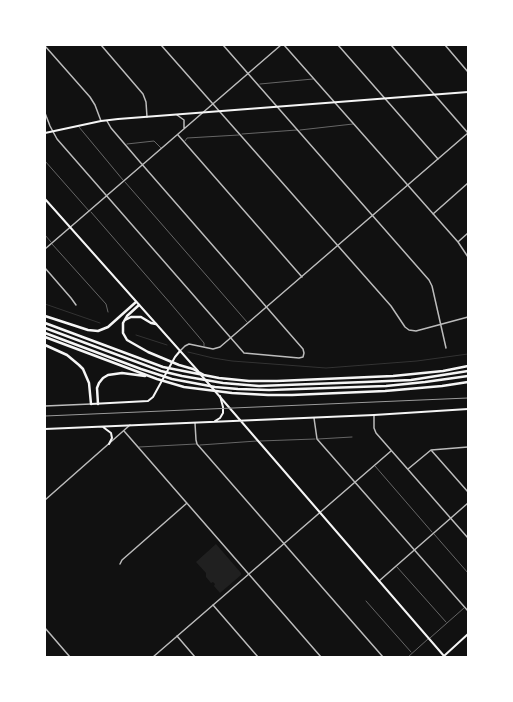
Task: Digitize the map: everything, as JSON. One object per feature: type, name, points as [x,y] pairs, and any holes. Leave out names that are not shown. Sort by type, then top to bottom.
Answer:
[{"type":"highway","points":[[45,316],[88,330],[98,331],[108,327],[136,302]]},
{"type":"highway","points":[[139,305],[125,320],[122,326],[122,333],[127,340],[143,350],[180,366],[193,369],[206,376]]},
{"type":"highway","points":[[125,320],[131,317],[141,317],[151,323],[156,324]]},
{"type":"highway","points":[[45,323],[164,367],[219,378],[249,381],[277,381],[386,377],[436,372],[468,366]]},
{"type":"highway","points":[[45,328],[161,371],[223,383],[259,386],[371,382],[411,380],[468,371]]},
{"type":"highway","points":[[45,333],[159,375],[188,382],[227,388],[269,390],[386,386],[468,376]]},
{"type":"highway","points":[[45,337],[145,376]]},
{"type":"highway","points":[[45,345],[67,355],[79,365],[89,383],[91,404]]},
{"type":"highway","points":[[98,404],[97,388],[99,383],[108,375],[122,373],[145,376],[184,387],[232,393],[274,395],[405,390],[468,382]]},
{"type":"main road","points":[[45,133],[107,120],[468,92]]},
{"type":"main road","points":[[45,199],[71,226],[136,302],[220,396],[257,441],[380,580],[444,657],[468,634]]},
{"type":"main road","points":[[91,404],[148,401],[153,397],[175,357],[180,351]]},
{"type":"main road","points":[[214,422],[220,418],[223,413],[220,396]]},
{"type":"main road","points":[[45,429],[374,415],[468,409]]},
{"type":"main road","points":[[102,426],[111,433],[112,438],[109,444]]},
{"type":"street","points":[[101,45],[143,94],[146,102],[147,117]]},
{"type":"street","points":[[161,45],[390,306],[409,330],[416,331],[468,317]]},
{"type":"street","points":[[223,45],[429,280],[432,286],[446,348]]},
{"type":"street","points":[[45,249],[281,45]]},
{"type":"street","points":[[284,45],[434,214],[458,242],[468,257]]},
{"type":"street","points":[[338,45],[438,159]]},
{"type":"street","points":[[180,351],[189,344],[217,349],[468,133],[390,45]]},
{"type":"street","points":[[445,45],[468,72]]},
{"type":"street","points":[[45,46],[90,97],[95,105],[101,121]]},
{"type":"street","points":[[45,113],[57,139],[230,338],[246,354],[299,358],[304,356],[303,349],[112,129],[107,120]]},
{"type":"street","points":[[177,115],[184,120],[184,128]]},
{"type":"street","points":[[178,134],[302,276]]},
{"type":"street","points":[[434,214],[468,183]]},
{"type":"street","points":[[458,242],[468,233]]},
{"type":"street","points":[[45,268],[76,306]]},
{"type":"street","points":[[45,406],[91,404]]},
{"type":"street","points":[[374,415],[374,428],[376,433],[468,538]]},
{"type":"street","points":[[314,417],[317,438],[468,611]]},
{"type":"street","points":[[195,423],[196,440],[198,444],[383,657]]},
{"type":"street","points":[[45,500],[130,425]]},
{"type":"street","points":[[124,431],[321,657]]},
{"type":"street","points":[[408,469],[431,450],[468,447]]},
{"type":"street","points":[[431,450],[468,492]]},
{"type":"street","points":[[153,657],[391,451]]},
{"type":"street","points":[[120,564],[122,560],[187,503]]},
{"type":"street","points":[[380,580],[468,503]]},
{"type":"street","points":[[213,605],[258,657]]},
{"type":"street","points":[[45,628],[70,657]]},
{"type":"street","points":[[177,636],[195,657]]},
{"type":"lane","points":[[258,84],[314,79]]},
{"type":"lane","points":[[184,141],[187,138],[298,130],[354,124]]},
{"type":"lane","points":[[78,126],[248,323]]},
{"type":"lane","points":[[125,144],[154,142],[161,148]]},
{"type":"lane","points":[[45,161],[171,304],[204,343],[204,347]]},
{"type":"lane","points":[[45,235],[106,304],[108,312]]},
{"type":"lane","points":[[138,447],[352,437]]},
{"type":"lane","points":[[374,465],[468,573]]},
{"type":"lane","points":[[396,566],[447,623]]},
{"type":"lane","points":[[366,600],[412,653]]},
{"type":"lane","points":[[408,657],[467,605]]},
{"type":"shaded area","points":[[216,544],[241,573],[241,575],[220,593],[214,586],[215,584],[213,582],[211,583],[206,577],[206,573],[196,562]]},
{"type":"waterway","points":[[45,304],[100,323]]},
{"type":"waterway","points":[[136,335],[167,345]]},
{"type":"waterway","points":[[188,352],[232,361],[326,368],[417,361],[468,354]]},
{"type":"railway","points":[[45,416],[468,398]]}]
